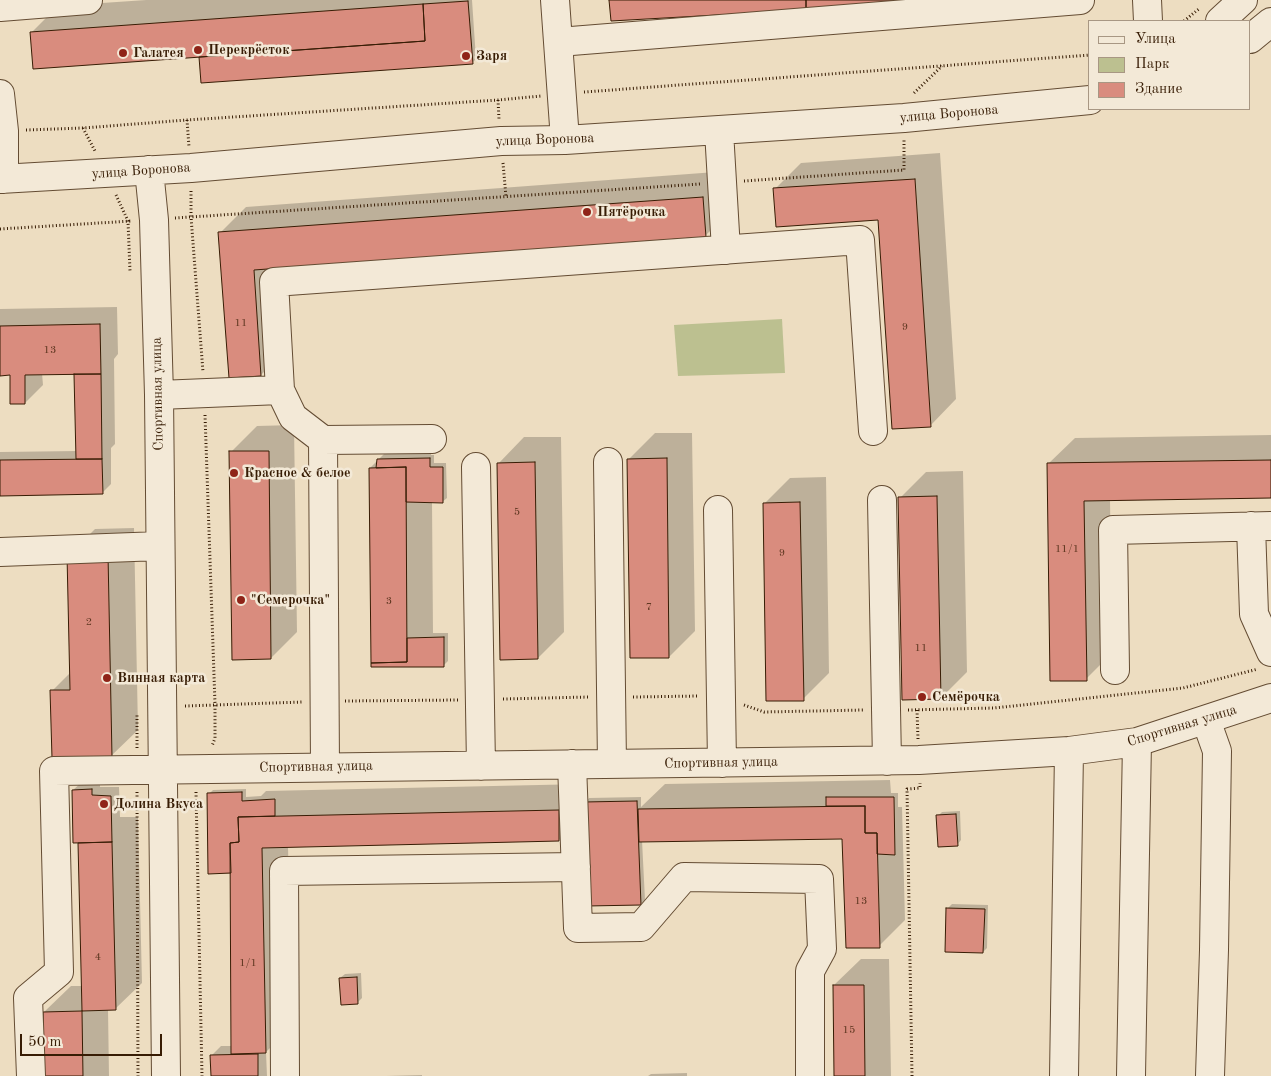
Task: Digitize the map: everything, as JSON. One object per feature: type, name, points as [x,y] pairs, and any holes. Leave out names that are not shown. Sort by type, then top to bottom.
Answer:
[{"type":"street","points":[[0,7],[56,1],[88,0]]},
{"type":"street","points":[[555,0],[560,42],[565,140]]},
{"type":"street","points":[[560,42],[1080,0]]},
{"type":"street","points":[[1147,0],[1148,20]]},
{"type":"street","points":[[1221,20],[1244,0]]},
{"type":"street","points":[[1251,38],[1271,22]]},
{"type":"street","points":[[0,94],[4,131],[2,179]]},
{"type":"street","name":"улица Воронова","points":[[2,179],[191,168],[501,141],[565,140],[904,118],[1088,100]]},
{"type":"street","points":[[719,130],[726,250]]},
{"type":"street","name":"Спортивная улица","points":[[149,170],[154,220],[159,395],[166,1076]]},
{"type":"street","points":[[432,439],[323,440],[293,417],[280,390],[274,282],[860,240],[872,431]]},
{"type":"street","points":[[159,395],[280,390]]},
{"type":"street","points":[[323,440],[325,767]]},
{"type":"street","points":[[608,462],[612,764]]},
{"type":"street","points":[[476,466],[481,766]]},
{"type":"street","points":[[882,500],[887,761]]},
{"type":"street","points":[[718,510],[722,763]]},
{"type":"street","points":[[1115,670],[1113,530],[1261,526],[1254,614],[1271,652]]},
{"type":"street","points":[[0,552],[160,546]]},
{"type":"street","name":"Спортивная улица","points":[[162,769],[887,761],[1069,751],[1137,742],[1271,698]]},
{"type":"street","points":[[1206,720],[1217,751],[1210,1076]]},
{"type":"street","points":[[1131,1076],[1137,742]]},
{"type":"street","points":[[1064,1076],[1069,751]]},
{"type":"street","points":[[572,764],[578,928],[641,927],[684,877],[819,879],[822,949],[810,971],[810,1076]]},
{"type":"street","points":[[31,1076],[28,998],[59,972],[54,771],[162,769]]},
{"type":"street","points":[[285,1076],[284,871],[576,867]]},
{"type":"path","points":[[0,229],[904,170],[903,105],[942,66]]},
{"type":"path","points":[[186,120],[191,168],[191,217],[205,393],[215,704],[215,738],[196,793],[202,1076]]},
{"type":"path","points":[[912,1076],[907,788],[920,788],[917,710]]},
{"type":"green space","points":[[782,319],[785,373],[678,376],[674,325]]},
{"type":"building","points":[[609,0],[806,0],[806,10],[611,21]]},
{"type":"building","points":[[806,0],[920,0],[806,10]]},
{"type":"building","points":[[468,1],[473,64],[201,83],[199,57],[425,41],[423,4]]},
{"type":"building","points":[[423,4],[425,41],[33,69],[30,32]]},
{"type":"building","points":[[915,179],[931,427],[892,429],[878,220],[776,227],[773,188]]},
{"type":"building","points":[[703,197],[706,237],[254,270],[261,376],[229,378],[218,232]]},
{"type":"building","points":[[100,324],[101,374],[25,375],[25,404],[10,404],[10,375],[0,376],[0,326]]},
{"type":"building","points":[[74,374],[101,374],[102,459],[76,459]]},
{"type":"building","points":[[229,451],[269,451],[271,659],[232,660]]},
{"type":"building","points":[[430,458],[430,467],[443,467],[443,503],[406,502],[406,467],[376,468],[377,459]]},
{"type":"building","points":[[667,458],[669,658],[630,658],[627,459]]},
{"type":"building","points":[[102,459],[103,494],[0,496],[0,460]]},
{"type":"building","points":[[1271,460],[1271,498],[1084,501],[1087,681],[1050,681],[1047,463]]},
{"type":"building","points":[[535,462],[538,659],[500,660],[497,463]]},
{"type":"building","points":[[406,467],[407,662],[371,663],[369,468]]},
{"type":"building","points":[[937,496],[941,699],[902,700],[898,497]]},
{"type":"building","points":[[800,502],[804,701],[766,701],[763,503]]},
{"type":"building","points":[[108,554],[112,757],[52,758],[50,690],[70,690],[67,555]]},
{"type":"building","points":[[444,637],[444,667],[371,667],[371,663],[407,662],[407,638]]},
{"type":"building","points":[[92,789],[92,795],[111,796],[112,842],[73,843],[72,790]]},
{"type":"building","points":[[242,792],[242,801],[275,799],[275,816],[238,817],[239,842],[230,843],[231,873],[208,874],[207,793]]},
{"type":"building","points":[[826,797],[894,797],[895,855],[877,854],[877,833],[865,833],[865,806],[826,806]]},
{"type":"building","points":[[637,801],[641,905],[587,906],[584,802]]},
{"type":"building","points":[[865,806],[865,833],[877,833],[880,948],[846,948],[842,839],[639,842],[638,809]]},
{"type":"building","points":[[559,810],[559,841],[262,848],[266,1053],[231,1054],[230,843],[239,842],[238,817]]},
{"type":"building","points":[[956,814],[958,846],[938,847],[936,815]]},
{"type":"building","points":[[112,842],[116,1010],[82,1011],[78,843]]},
{"type":"building","points":[[946,908],[985,909],[983,953],[945,952]]},
{"type":"building","points":[[357,977],[358,1004],[341,1005],[339,978]]},
{"type":"building","points":[[833,985],[864,985],[865,1076],[834,1076]]},
{"type":"building","points":[[82,1011],[83,1076],[44,1076],[43,1012]]},
{"type":"building","points":[[258,1054],[258,1076],[211,1076],[210,1055]]},
{"type":"place","name":"Перекрёсток","points":[[198,50]]},
{"type":"place","name":"Галатея","points":[[123,53]]},
{"type":"place","name":"Заря","points":[[466,56]]},
{"type":"place","name":"Пятёрочка","points":[[587,212]]},
{"type":"place","name":"Красное & белое","points":[[234,473]]},
{"type":"place","name":"\"Семерочка\"","points":[[241,600]]},
{"type":"place","name":"Винная карта","points":[[107,678]]},
{"type":"place","name":"Семёрочка","points":[[922,697]]},
{"type":"place","name":"Долина Вкуса","points":[[104,804]]}]
